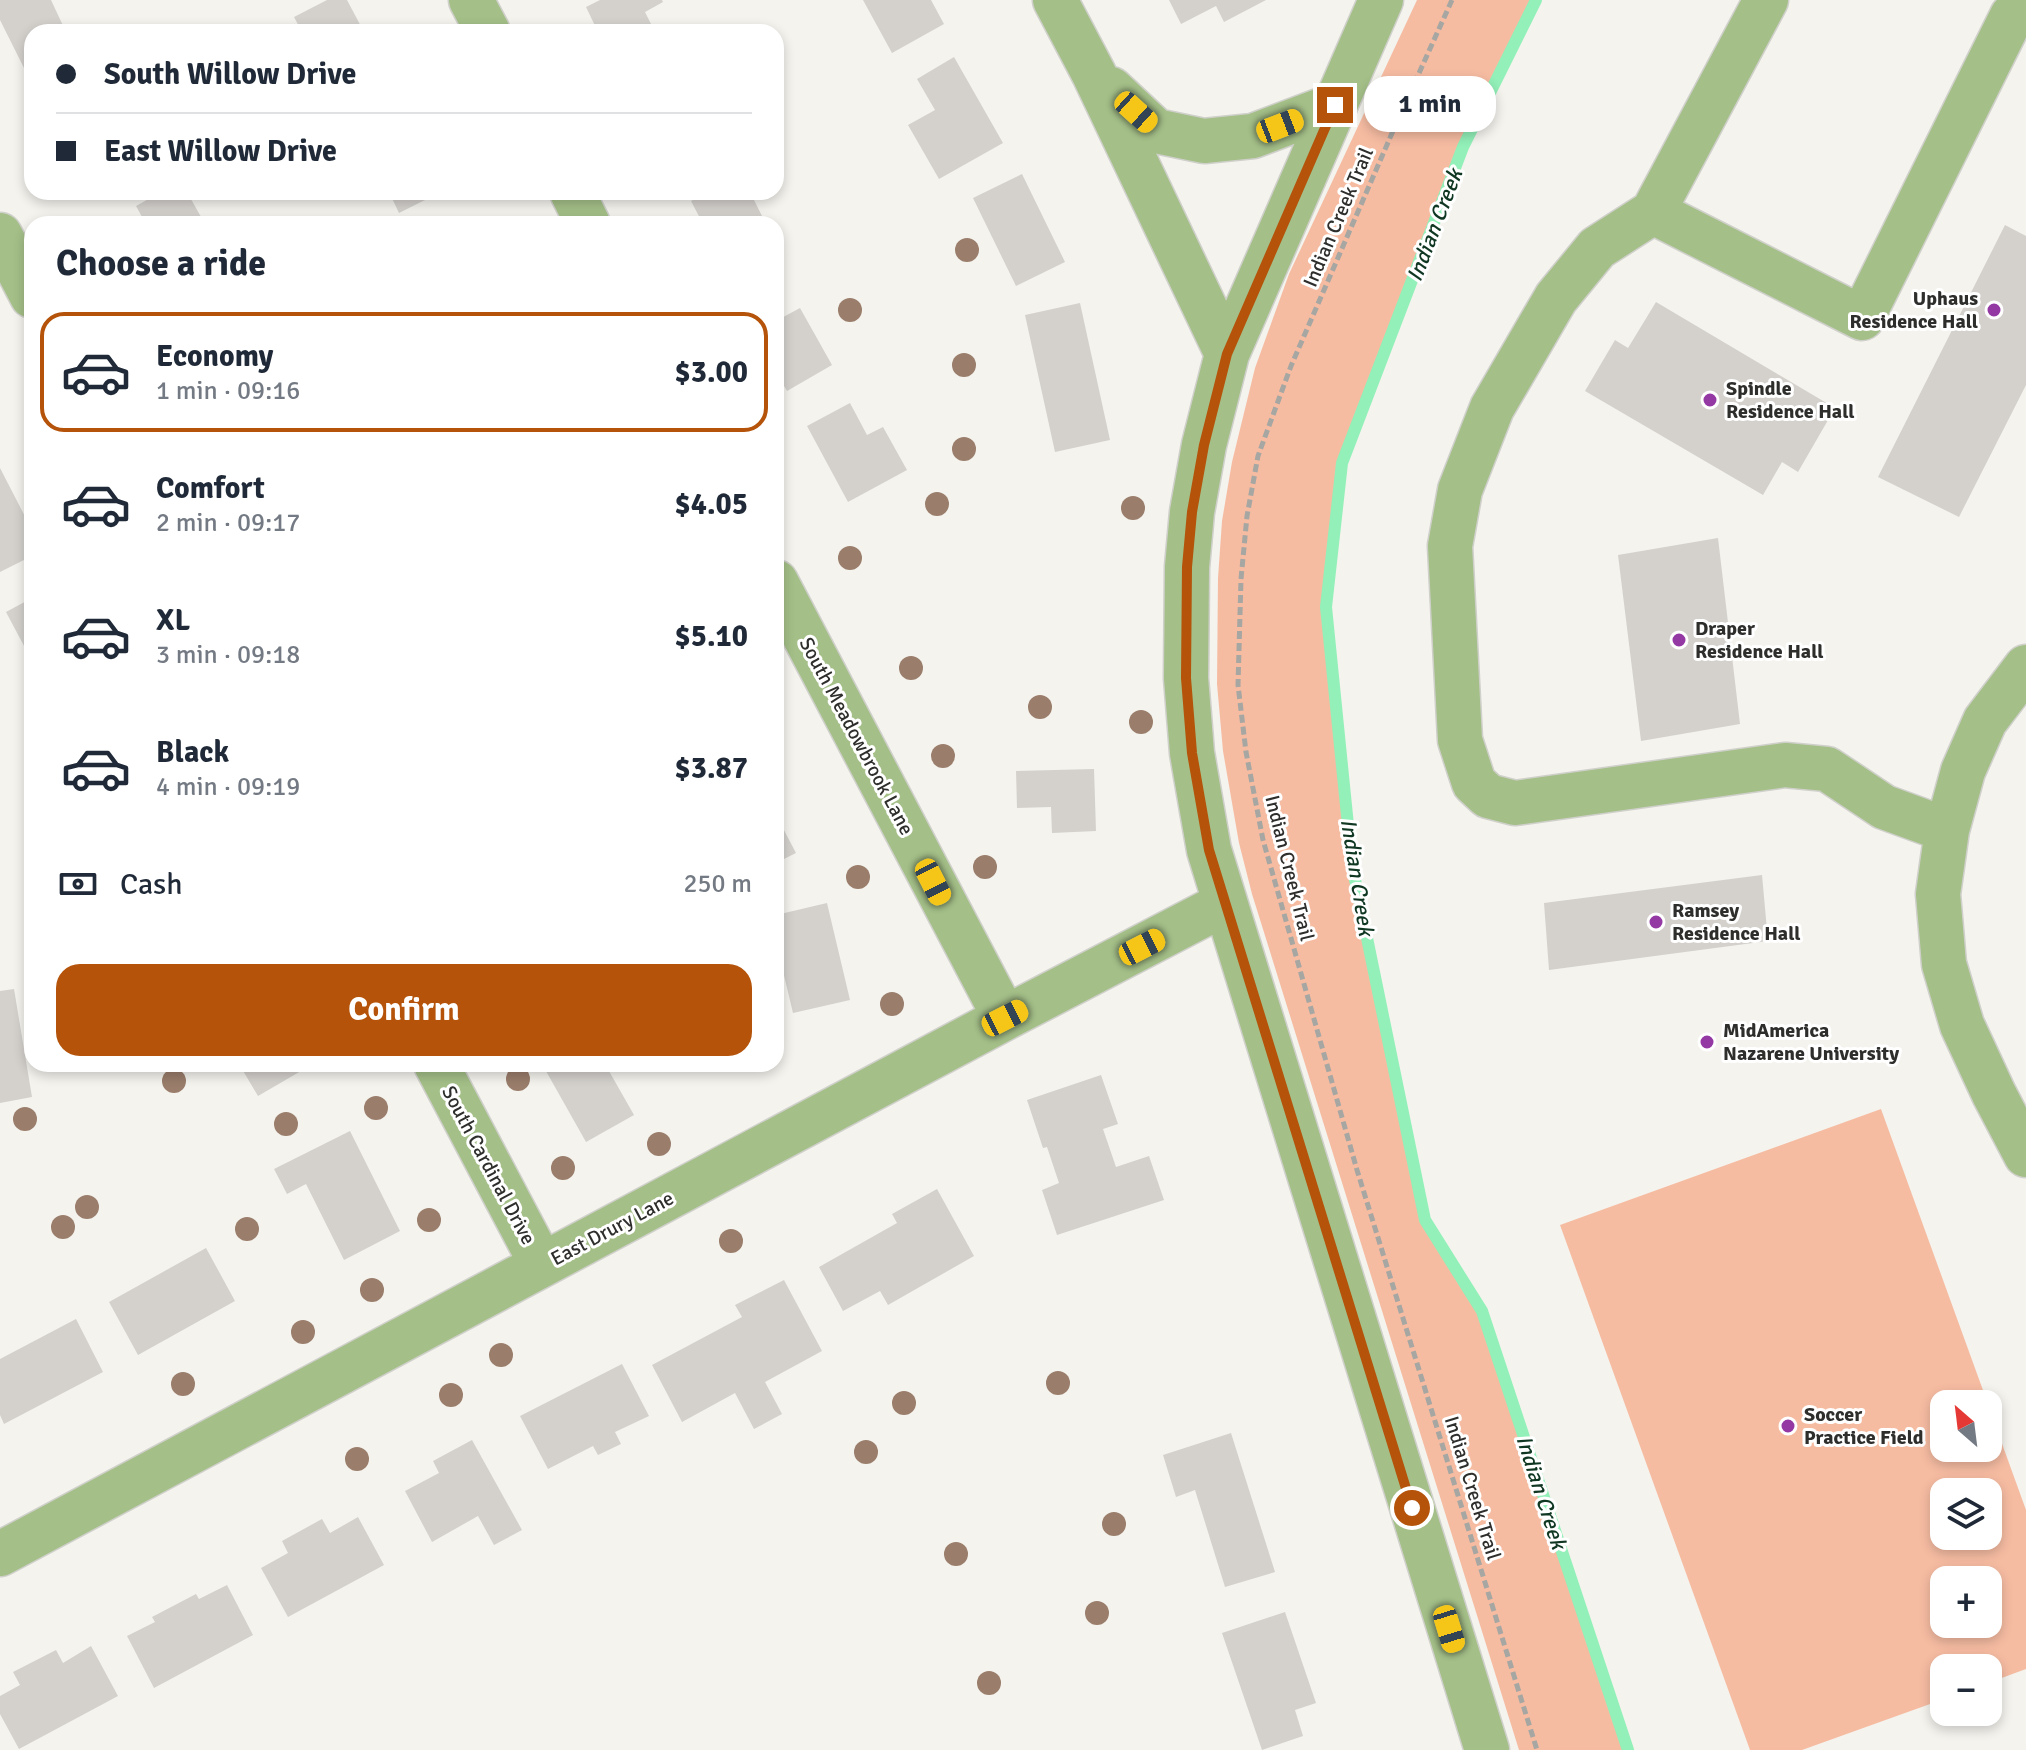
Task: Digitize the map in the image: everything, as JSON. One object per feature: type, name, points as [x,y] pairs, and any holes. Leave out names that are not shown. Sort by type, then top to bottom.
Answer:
[{"type":"street","points":[[471,0],[484,24]]},
{"type":"street","points":[[1055,0],[1094,74],[1227,354]]},
{"type":"street","points":[[1381,0],[1227,354],[1204,445],[1192,512],[1187,567],[1186,678],[1192,753],[1209,850],[1224,904],[1487,1750]]},
{"type":"street","points":[[1766,0],[1653,212],[1597,248],[1556,298],[1492,408],[1460,490],[1450,546],[1460,740],[1474,783],[1488,796],[1515,803],[1785,765],[1827,769],[1884,807],[1947,830]]},
{"type":"street","points":[[1653,212],[1862,318],[2007,13]]},
{"type":"street","points":[[1094,74],[1156,131],[1204,141],[1253,136],[1335,105]]},
{"type":"street","points":[[0,235],[24,281]]},
{"type":"street","name":"South Meadowbrook Lane","points":[[784,597],[1005,1018]]},
{"type":"street","points":[[2026,667],[1985,721],[1963,771],[1947,830],[1938,894],[1944,964],[1962,1025],[2026,1155]]},
{"type":"street","name":"East Drury Lane","points":[[0,1554],[1224,904]]},
{"type":"street","name":"South Cardinal Drive","points":[[440,1072],[542,1265]]},
{"type":"path","name":"Indian Creek Trail","points":[[1452,0],[1291,366],[1258,456],[1247,516],[1241,579],[1238,685],[1246,752],[1263,840],[1357,1170],[1537,1750]]},
{"type":"shaded area","points":[[1417,0],[1536,0],[1463,148],[1342,463],[1326,607],[1352,865],[1425,1220],[1482,1311],[1628,1750],[1519,1750],[1252,894],[1239,843],[1223,751],[1217,684],[1222,521],[1232,462],[1255,368],[1289,274]]},
{"type":"shaded area","name":"Soccer Practice Field","points":[[1881,1109],[1983,1390],[1930,1390],[1930,1462],[2002,1462],[2002,1444],[2026,1510],[2026,1669],[2002,1678],[2002,1654],[1930,1654],[1930,1704],[1802,1750],[1750,1750],[1560,1225]]},
{"type":"building","points":[[0,0],[51,0],[62,24],[24,24],[24,68],[0,20]]},
{"type":"building","points":[[327,0],[347,0],[360,24],[298,24],[294,17]]},
{"type":"building","points":[[600,0],[663,2],[645,12],[651,24],[594,24],[586,7]]},
{"type":"building","points":[[863,0],[931,0],[944,24],[892,53]]},
{"type":"building","points":[[1169,0],[1266,0],[1224,22],[1216,6],[1181,24]]},
{"type":"building","points":[[954,57],[1003,143],[939,179],[908,125],[935,110],[917,79]]},
{"type":"building","points":[[1022,174],[1065,262],[1016,286],[973,198]]},
{"type":"building","points":[[147,200],[192,200],[200,216],[142,216],[136,206]]},
{"type":"building","points":[[393,200],[425,200],[399,213]]},
{"type":"building","points":[[754,200],[762,216],[699,216],[691,201]]},
{"type":"building","name":"Uphaus Residence Hall","points":[[2005,225],[2026,236],[2026,385],[1959,517],[1878,477]]},
{"type":"building","name":"Spindle Residence Hall","points":[[1656,302],[1835,408],[1798,472],[1782,462],[1763,495],[1585,391],[1615,340],[1628,348]]},
{"type":"building","points":[[1080,303],[1110,440],[1055,452],[1025,315]]},
{"type":"building","points":[[800,308],[832,365],[787,391],[784,386],[784,317]]},
{"type":"building","points":[[850,403],[867,435],[883,427],[907,470],[848,502],[807,426]]},
{"type":"building","points":[[0,468],[24,514],[24,560],[0,572]]},
{"type":"building","name":"Draper Residence Hall","points":[[1718,538],[1740,724],[1641,741],[1618,555]]},
{"type":"building","points":[[24,602],[24,646],[6,612]]},
{"type":"building","points":[[1094,769],[1096,831],[1052,833],[1051,807],[1017,808],[1016,771]]},
{"type":"building","points":[[784,830],[796,853],[784,859]]},
{"type":"building","name":"Ramsey Residence Hall","points":[[1762,875],[1768,941],[1549,970],[1544,903]]},
{"type":"building","points":[[827,903],[850,1000],[793,1013],[784,975],[784,913]]},
{"type":"building","points":[[14,989],[24,1049],[24,1072],[28,1072],[32,1097],[0,1103],[0,991]]},
{"type":"building","points":[[244,1072],[299,1072],[258,1096]]},
{"type":"building","points":[[547,1072],[610,1072],[634,1115],[586,1142]]},
{"type":"building","points":[[1101,1075],[1118,1124],[1103,1129],[1116,1167],[1149,1156],[1164,1200],[1057,1235],[1042,1190],[1059,1183],[1027,1100]]},
{"type":"building","points":[[350,1131],[400,1231],[344,1260],[306,1184],[287,1194],[274,1169]]},
{"type":"building","points":[[937,1189],[974,1256],[888,1305],[880,1291],[843,1311],[819,1267],[897,1223],[892,1214]]},
{"type":"building","points":[[206,1248],[235,1301],[138,1355],[109,1302]]},
{"type":"building","points":[[784,1280],[822,1351],[765,1382],[782,1414],[754,1429],[735,1393],[682,1422],[652,1365],[742,1317],[735,1305]]},
{"type":"building","points":[[76,1319],[103,1372],[4,1424],[0,1415],[0,1359]]},
{"type":"building","points":[[622,1364],[649,1416],[615,1432],[621,1444],[598,1455],[593,1446],[548,1469],[520,1416]]},
{"type":"building","points":[[1231,1433],[1275,1572],[1225,1587],[1195,1490],[1176,1497],[1163,1455]]},
{"type":"building","points":[[472,1440],[522,1530],[494,1545],[478,1516],[432,1542],[405,1491],[439,1473],[433,1461]]},
{"type":"building","points":[[358,1517],[384,1565],[288,1617],[261,1568],[288,1553],[282,1541],[322,1519],[330,1533]]},
{"type":"building","points":[[227,1585],[253,1635],[154,1688],[127,1636],[155,1622],[152,1617],[196,1594],[199,1599]]},
{"type":"building","points":[[1285,1612],[1316,1703],[1295,1710],[1303,1736],[1262,1750],[1222,1633]]},
{"type":"building","points":[[91,1646],[118,1696],[19,1749],[0,1714],[0,1696],[20,1685],[13,1672],[56,1650],[63,1663]]},
{"type":"waterway","name":"Indian Creek","points":[[1536,0],[1463,147],[1342,463],[1326,607],[1352,865],[1425,1220],[1482,1311],[1628,1750]]},
{"type":"place","name":"Uphaus Residence Hall","points":[[1994,310]]},
{"type":"place","name":"Spindle Residence Hall","points":[[1710,400]]},
{"type":"place","name":"Draper Residence Hall","points":[[1679,640]]},
{"type":"place","name":"Ramsey Residence Hall","points":[[1656,922]]},
{"type":"place","name":"MidAmerica Nazarene University","points":[[1707,1042]]},
{"type":"place","name":"Soccer Practice Field","points":[[1788,1426]]},
{"type":"route","points":[[1335,105],[1227,354],[1204,445],[1192,512],[1187,567],[1186,678],[1192,753],[1209,850],[1412,1508]]}]
